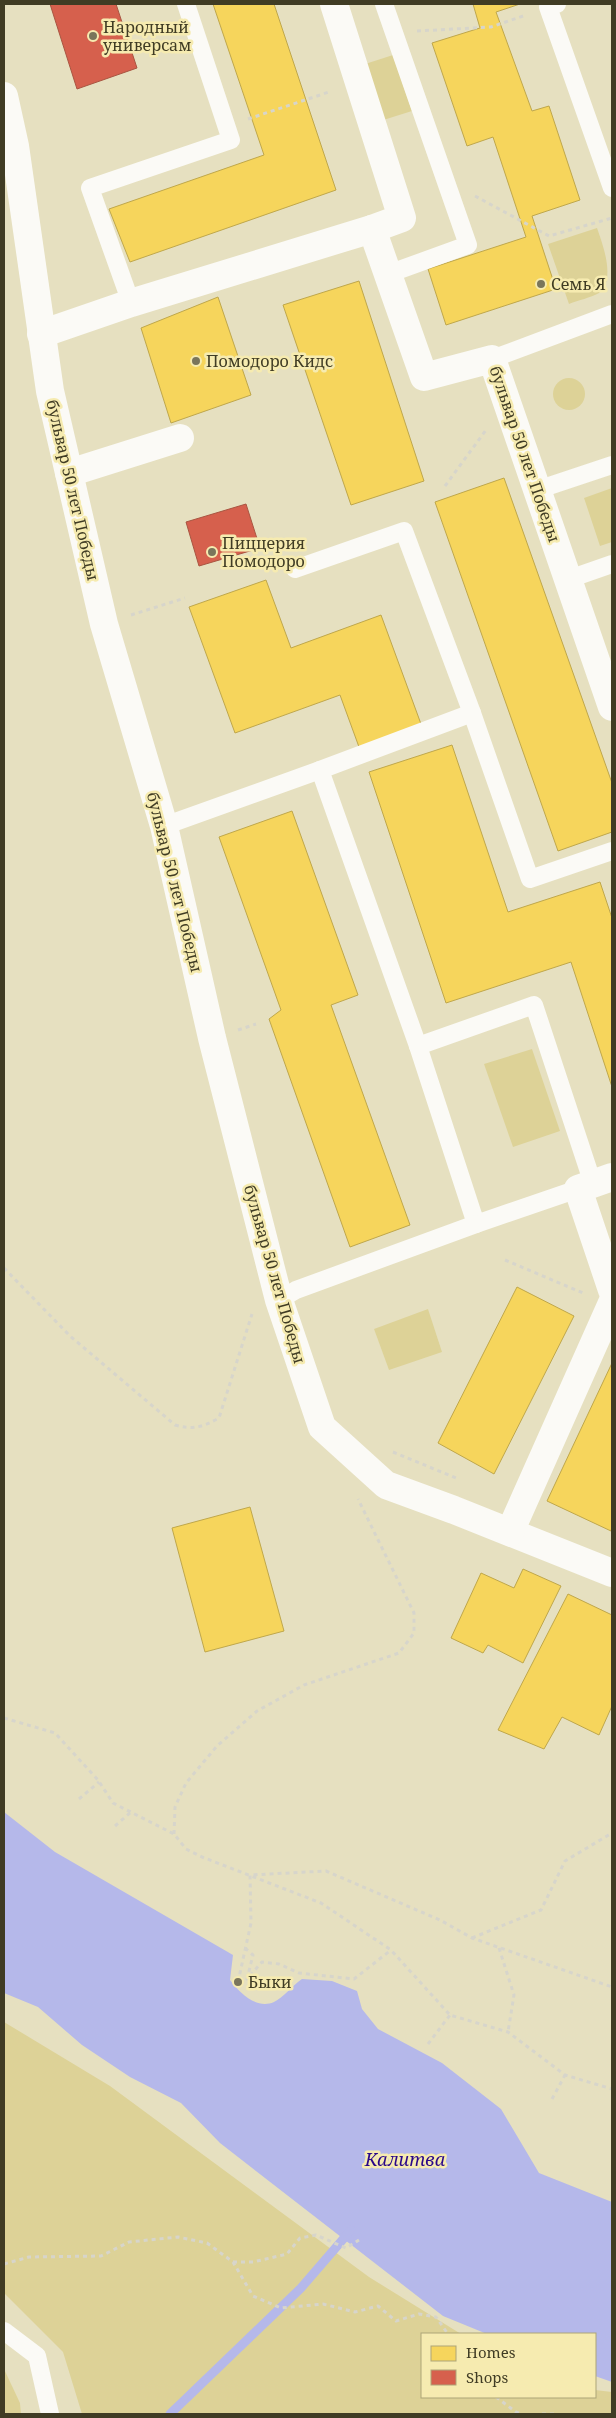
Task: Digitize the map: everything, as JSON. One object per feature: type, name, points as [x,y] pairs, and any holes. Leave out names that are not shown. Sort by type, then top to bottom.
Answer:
[{"type":"street","points":[[41,334],[131,303],[372,229],[402,218],[334,4]]},
{"type":"street","name":"бульвар 50 лет Победы","points":[[4,96],[15,146],[50,391],[104,624],[164,826],[212,1038],[267,1304],[322,1427],[386,1485],[510,1532]]},
{"type":"street","name":"бульвар 50 лет Победы","points":[[372,229],[424,377],[492,359],[612,707]]},
{"type":"street","points":[[69,473],[180,438]]},
{"type":"street","points":[[594,1183],[612,1300],[510,1532],[612,1573]]},
{"type":"lane","points":[[131,303],[90,188],[231,140],[186,4]]},
{"type":"lane","points":[[384,4],[468,245],[388,274]]},
{"type":"lane","points":[[553,6],[612,188]]},
{"type":"lane","points":[[492,359],[612,314]]},
{"type":"lane","points":[[537,490],[612,465]]},
{"type":"lane","points":[[295,569],[404,531],[472,713],[530,879],[612,851]]},
{"type":"lane","points":[[569,579],[612,564]]},
{"type":"lane","points":[[164,826],[472,713]]},
{"type":"lane","points":[[320,770],[418,1046],[476,1224]]},
{"type":"lane","points":[[267,1304],[296,1290],[594,1183],[534,1005],[418,1046]]},
{"type":"lane","points":[[4,2331],[36,2356],[50,2414]]},
{"type":"path","points":[[394,33],[491,26],[553,6]]},
{"type":"path","points":[[227,126],[328,92]]},
{"type":"path","points":[[447,186],[470,192],[549,236],[612,218]]},
{"type":"path","points":[[445,486],[507,402]]},
{"type":"path","points":[[104,624],[185,598]]},
{"type":"path","points":[[506,1260],[612,1300]]},
{"type":"path","points":[[4,1268],[70,1336],[175,1426],[188,1429],[203,1427],[218,1418],[267,1304]]},
{"type":"path","points":[[388,1450],[460,1480]]},
{"type":"path","points":[[174,1834],[175,1807],[186,1783],[217,1746],[257,1711],[304,1685],[399,1653],[414,1633],[414,1613],[357,1498]]},
{"type":"path","points":[[4,1718],[55,1733],[99,1782],[113,1803],[174,1834],[186,1849],[202,1857],[321,1902],[392,1950],[450,2015],[508,2032],[565,2075],[612,2089]]},
{"type":"path","points":[[80,1799],[99,1782]]},
{"type":"path","points":[[115,1826],[131,1812]]},
{"type":"path","points":[[472,1938],[541,1910],[565,1861],[612,1832]]},
{"type":"path","points":[[250,1875],[326,1871],[440,1920],[472,1938],[612,1987]]},
{"type":"path","points":[[238,1982],[251,1923],[250,1875]]},
{"type":"path","points":[[245,1948],[253,1955],[247,1979],[262,1962],[279,1964],[299,1973],[354,1979],[392,1950]]},
{"type":"path","points":[[499,1948],[514,1995],[508,2032]]},
{"type":"path","points":[[428,2044],[450,2015]]},
{"type":"path","points":[[552,2099],[565,2075]]},
{"type":"path","points":[[233,2262],[253,2262],[287,2254],[300,2238],[316,2235],[346,2248],[359,2240]]},
{"type":"path","points":[[4,2264],[29,2256],[101,2256],[129,2242],[178,2237],[207,2243],[233,2262],[252,2296],[281,2308],[323,2304],[355,2312],[378,2306],[396,2320],[419,2314],[436,2317],[447,2333]]},
{"type":"path","points":[[497,2398],[516,2412],[522,2414]]},
{"type":"path","points":[[542,2414],[557,2414]]},
{"type":"shaded area","points":[[393,55],[412,111],[377,122],[359,66]]},
{"type":"shaded area","points":[[597,228],[607,262],[607,280],[604,287],[596,295],[569,304],[548,244]]},
{"type":"shaded area","points":[[569,378],[575,379],[580,383],[584,388],[584,400],[580,405],[575,409],[569,410],[563,409],[558,405],[554,400],[553,394],[554,388],[558,383],[563,379]]},
{"type":"shaded area","points":[[612,488],[612,542],[600,546],[584,498]]},
{"type":"shaded area","points":[[532,1049],[560,1131],[513,1147],[484,1064]]},
{"type":"shaded area","points":[[428,1309],[442,1352],[389,1370],[374,1329]]},
{"type":"shaded area","points":[[4,2022],[110,2086],[369,2277],[459,2333],[421,2333],[421,2398],[596,2398],[596,2390],[612,2392],[612,2414],[82,2414],[63,2352],[4,2293]]},
{"type":"shaded area","points":[[4,2369],[20,2403],[21,2414],[4,2414]]},
{"type":"water","name":"Калитва","points":[[4,1812],[55,1852],[233,1955],[230,1980],[238,1990],[255,2002],[267,2004],[274,2002],[302,1979],[332,1981],[357,1991],[362,2009],[378,2029],[442,2063],[501,2109],[539,2173],[612,2202],[612,2382],[596,2376],[596,2333],[485,2333],[443,2316],[220,2143],[181,2103],[130,2077],[82,2045],[38,2007],[4,1993]]},
{"type":"building: Homes","points":[[213,4],[274,4],[336,190],[130,262],[109,209],[264,155]]},
{"type":"building: Homes","points":[[473,4],[520,4],[496,12],[532,111],[549,106],[580,200],[532,216],[556,289],[446,325],[428,269],[526,237],[493,137],[467,146],[432,43],[480,28]]},
{"type":"building: Homes","points":[[359,281],[424,481],[351,505],[283,305]]},
{"type":"building: Homes","name":"Помодоро Кидс","points":[[218,297],[251,395],[171,423],[141,328]]},
{"type":"building: Homes","points":[[504,478],[612,783],[612,832],[558,851],[435,502]]},
{"type":"building: Homes","points":[[266,580],[291,648],[381,615],[421,724],[359,747],[340,695],[235,733],[189,607]]},
{"type":"building: Homes","points":[[452,745],[508,912],[600,882],[612,918],[612,1087],[571,962],[446,1003],[369,772]]},
{"type":"building: Homes","points":[[292,811],[358,995],[331,1005],[410,1225],[350,1247],[269,1019],[281,1010],[219,837]]},
{"type":"building: Homes","points":[[517,1287],[574,1316],[494,1474],[438,1443]]},
{"type":"building: Homes","points":[[612,1363],[612,1527],[611,1531],[547,1501]]},
{"type":"building: Homes","points":[[250,1507],[284,1631],[205,1652],[172,1528]]},
{"type":"building: Homes","points":[[523,1569],[561,1586],[523,1663],[488,1645],[483,1653],[451,1638],[481,1573],[514,1588]]},
{"type":"building: Homes","points":[[568,1594],[612,1615],[612,1706],[599,1735],[562,1717],[544,1749],[498,1730]]},
{"type":"building: Shops","name":"Народный универсам","points":[[50,4],[116,4],[137,68],[77,89]]},
{"type":"building: Shops","points":[[246,504],[260,548],[199,566],[186,522]]},
{"type":"waterway","points":[[170,2414],[301,2288],[351,2230]]},
{"type":"place","name":"Народный универсам","points":[[93,36]]},
{"type":"place","name":"Семь Я","points":[[541,284]]},
{"type":"place","name":"Помодоро Кидс","points":[[196,361]]},
{"type":"place","name":"Пиццерия Помодоро","points":[[212,552]]},
{"type":"place","name":"Быки","points":[[238,1982]]}]
